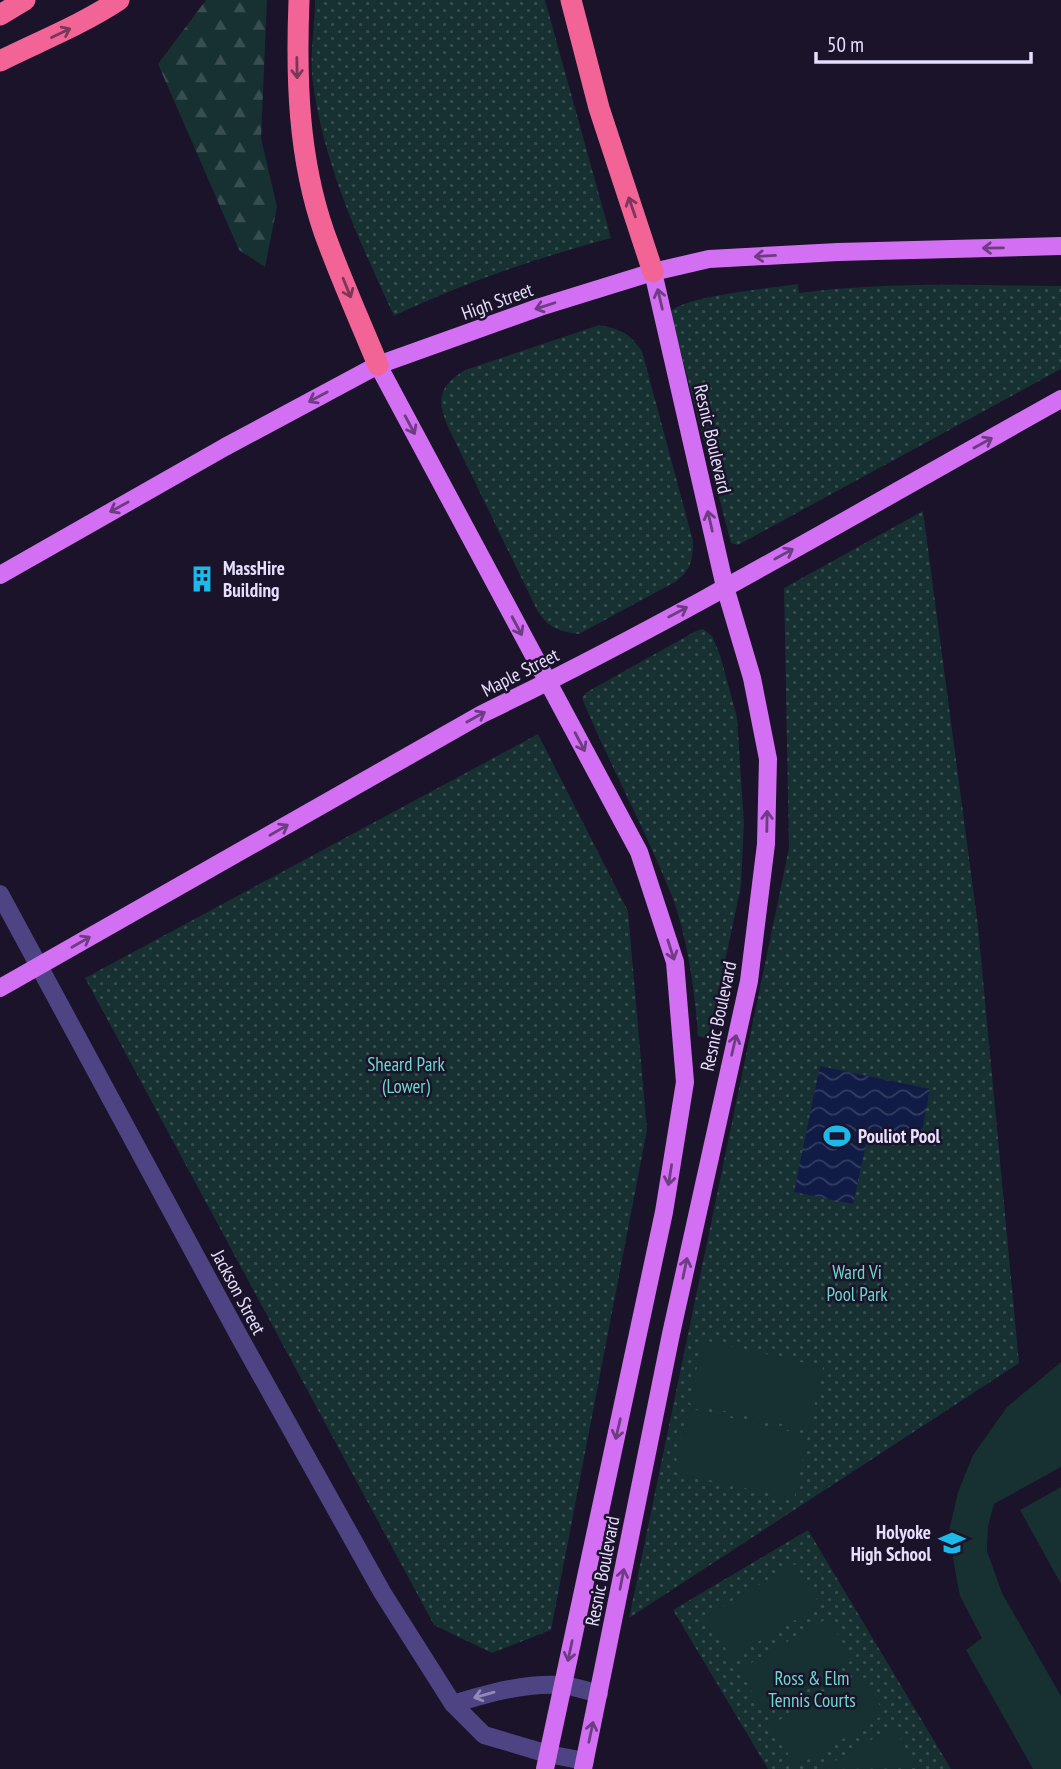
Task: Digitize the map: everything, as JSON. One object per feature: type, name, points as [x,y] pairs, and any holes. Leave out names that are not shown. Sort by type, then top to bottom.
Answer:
[{"type":"highway","points":[[0,15],[24,0]]},
{"type":"highway","points":[[0,61],[29,46],[64,33],[119,0]]},
{"type":"highway","points":[[299,0],[298,101],[311,183],[324,231],[378,365]]},
{"type":"highway","points":[[573,3],[598,108],[653,272]]},
{"type":"main road","name":"High Street","points":[[0,575],[225,447],[378,365],[540,307],[653,272],[709,258],[1061,246]]},
{"type":"main road","name":"Resnic Boulevard","points":[[584,1765],[687,1258],[749,981],[766,844],[768,759],[752,678],[725,587],[653,272]]},
{"type":"main road","name":"Resnic Boulevard","points":[[378,365],[639,852],[675,962],[685,1082],[664,1212],[546,1762]]},
{"type":"main road","name":"Maple Street","points":[[0,988],[482,714],[725,587],[1061,399]]},
{"type":"street","name":"Jackson Street","points":[[0,894],[239,1336],[382,1591],[453,1704],[484,1735],[546,1762],[584,1765]]},
{"type":"street","points":[[453,1704],[508,1688],[563,1685],[599,1694]]},
{"type":"green space","points":[[206,0],[267,0],[261,138],[277,207],[265,267],[239,250],[158,64]]},
{"type":"green space","points":[[315,0],[545,0],[611,238],[501,272],[394,316],[343,198],[324,138],[312,75]]},
{"type":"green space","points":[[798,284],[799,293],[897,286],[1061,286],[1061,369],[738,545],[731,543],[670,312],[678,306],[710,297]]},
{"type":"green space","points":[[599,325],[624,333],[642,351],[693,548],[688,569],[675,582],[579,634],[556,628],[546,622],[538,612],[450,431],[441,404],[444,390],[465,370]]},
{"type":"green space","name":"Ward Vi Pool Park","points":[[923,511],[978,926],[1019,1363],[629,1618],[789,848],[784,588]]},
{"type":"green space","points":[[703,629],[712,636],[720,655],[737,717],[744,823],[741,886],[707,1039],[698,1036],[690,967],[673,899],[582,698],[587,692]]},
{"type":"green space","name":"Sheard Park (Lower)","points":[[538,734],[628,911],[647,1130],[551,1630],[492,1653],[434,1625],[85,978]]},
{"type":"green space","points":[[703,1340],[823,1367],[809,1430],[689,1403]]},
{"type":"green space","points":[[1061,1362],[1061,1467],[994,1504],[988,1526],[987,1551],[1002,1593],[1061,1696],[1061,1769],[1033,1769],[966,1650],[982,1638],[960,1596],[949,1531],[958,1492],[973,1455],[1007,1407]]},
{"type":"green space","points":[[688,1408],[808,1436],[794,1499],[674,1472]]},
{"type":"green space","points":[[1061,1487],[1061,1584],[1020,1510]]},
{"type":"green space","name":"Ross & Elm Tennis Courts","points":[[808,1530],[951,1769],[768,1769],[673,1610]]},
{"type":"green space","points":[[795,1564],[820,1605],[731,1658],[706,1616]]},
{"type":"green space","points":[[828,1618],[853,1660],[764,1712],[739,1670]]},
{"type":"green space","points":[[860,1673],[885,1714],[796,1767],[771,1725]]},
{"type":"green space","points":[[893,1727],[918,1768],[821,1769]]},
{"type":"water","name":"Pouliot Pool","points":[[820,1066],[930,1089],[920,1141],[869,1131],[853,1204],[794,1192]]},
{"type":"place","name":"MassHire Building","points":[[202,579]]},
{"type":"place","name":"Pouliot Pool","points":[[837,1136]]},
{"type":"place","name":"Holyoke High School","points":[[952,1543]]}]
